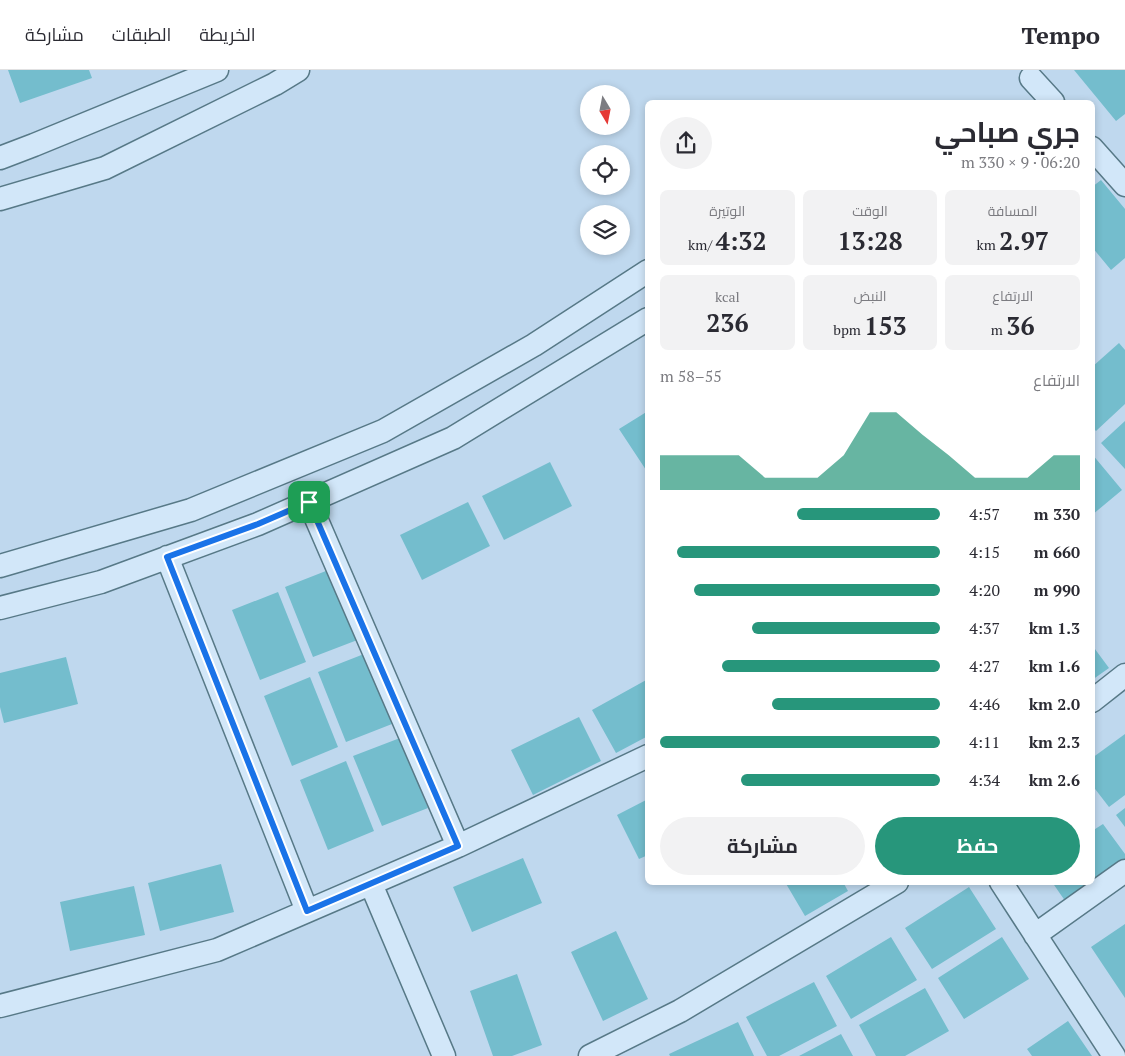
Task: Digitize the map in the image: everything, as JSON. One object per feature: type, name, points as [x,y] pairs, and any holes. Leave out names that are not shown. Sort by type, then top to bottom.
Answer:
[{"type":"street","points":[[0,158],[217,70]]},
{"type":"street","points":[[0,199],[105,168],[275,84],[298,70]]},
{"type":"street","points":[[1032,78],[1051,100]]},
{"type":"street","points":[[1095,151],[1125,185]]},
{"type":"street","points":[[0,566],[191,510],[382,432],[534,345],[645,272]]},
{"type":"street","points":[[0,608],[101,582],[258,524],[309,502],[453,438],[644,328]]},
{"type":"street","points":[[309,502],[458,846]]},
{"type":"street","points":[[167,557],[307,911]]},
{"type":"street","points":[[1095,699],[1125,675]]},
{"type":"street","points":[[0,1006],[217,950],[458,846],[645,757]]},
{"type":"street","points":[[1035,935],[1125,871]]},
{"type":"street","points":[[371,884],[444,1056]]},
{"type":"street","points":[[590,1056],[680,1011],[892,885]]},
{"type":"street","points":[[1003,885],[1114,1056]]},
{"type":"building","points":[[8,70],[89,70],[92,78],[20,103]]},
{"type":"building","points":[[1074,70],[1125,70],[1125,114],[1116,121]]},
{"type":"building","points":[[1101,180],[1125,209],[1125,258],[1111,270],[1095,251],[1095,185]]},
{"type":"building","points":[[1119,343],[1125,350],[1125,404],[1096,431],[1095,430],[1095,364]]},
{"type":"building","points":[[645,413],[645,468],[619,429]]},
{"type":"building","points":[[1125,421],[1125,469],[1101,443]]},
{"type":"building","points":[[1095,458],[1122,490],[1095,512]]},
{"type":"building","points":[[550,462],[572,506],[504,540],[482,496]]},
{"type":"building","points":[[468,502],[490,546],[422,580],[400,535]]},
{"type":"building","points":[[331,569],[360,639],[313,657],[285,587]]},
{"type":"building","points":[[278,592],[306,662],[260,680],[232,610]]},
{"type":"building","points":[[1095,649],[1109,668],[1095,678]]},
{"type":"building","points":[[364,654],[392,724],[346,742],[318,672]]},
{"type":"building","points":[[66,657],[78,704],[4,723],[0,707],[0,673]]},
{"type":"building","points":[[310,677],[338,747],[292,766],[264,696]]},
{"type":"building","points":[[645,681],[645,738],[616,753],[592,710]]},
{"type":"building","points":[[579,717],[601,761],[533,795],[511,750]]},
{"type":"building","points":[[1125,734],[1125,795],[1109,807],[1095,789],[1095,756]]},
{"type":"building","points":[[400,738],[428,808],[382,826],[353,756]]},
{"type":"building","points":[[346,761],[374,831],[328,850],[300,780]]},
{"type":"building","points":[[645,801],[645,856],[639,859],[617,815]]},
{"type":"building","points":[[1125,808],[1125,827],[1116,815]]},
{"type":"building","points":[[1103,824],[1125,854],[1125,870],[1070,908],[1054,885],[1095,885],[1095,829]]},
{"type":"building","points":[[523,858],[542,903],[472,932],[453,887]]},
{"type":"building","points":[[221,864],[234,912],[160,931],[148,883]]},
{"type":"building","points":[[787,885],[845,885],[848,891],[805,916]]},
{"type":"building","points":[[134,886],[145,935],[70,951],[60,902]]},
{"type":"building","points":[[969,887],[996,929],[932,969],[905,928]]},
{"type":"building","points":[[1125,924],[1125,998],[1091,947]]},
{"type":"building","points":[[616,931],[648,999],[603,1021],[571,952]]},
{"type":"building","points":[[891,937],[917,980],[851,1019],[826,976]]},
{"type":"building","points":[[1002,937],[1029,979],[964,1019],[938,978]]},
{"type":"building","points":[[517,974],[542,1045],[512,1056],[493,1056],[470,991]]},
{"type":"building","points":[[814,982],[837,1026],[779,1056],[767,1056],[746,1017]]},
{"type":"building","points":[[925,988],[949,1031],[905,1056],[876,1056],[859,1025]]},
{"type":"building","points":[[1068,1021],[1092,1056],[1032,1056],[1027,1049]]},
{"type":"building","points":[[738,1022],[754,1056],[670,1056],[669,1054]]},
{"type":"building","points":[[841,1034],[853,1056],[799,1056]]},
{"type":"route","points":[[309,502],[458,846],[307,911],[167,557],[258,524],[309,502]]}]
